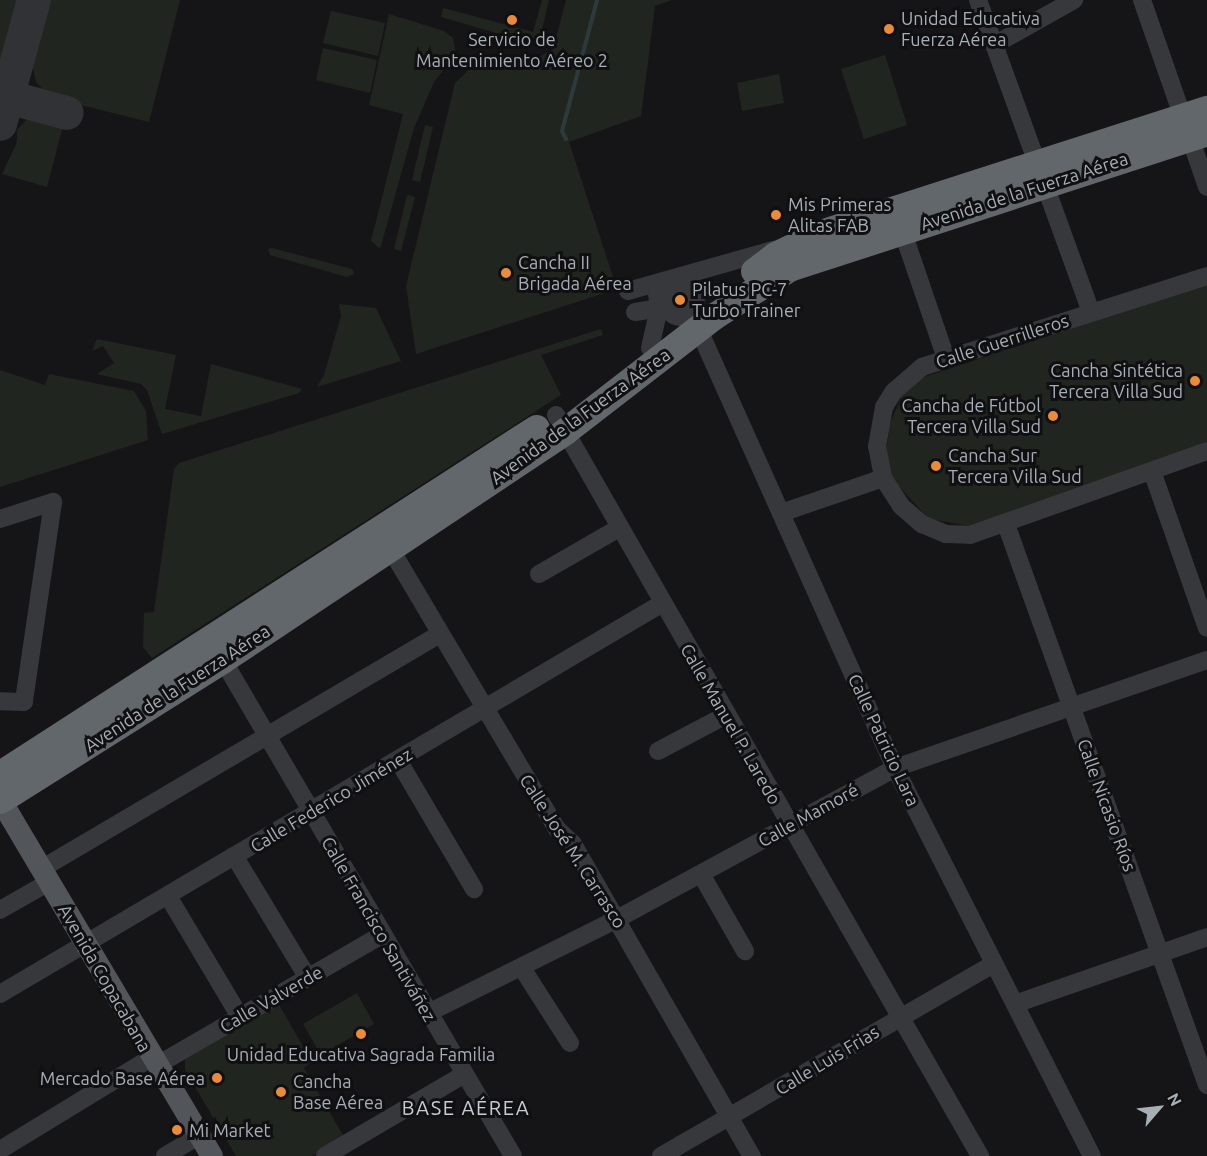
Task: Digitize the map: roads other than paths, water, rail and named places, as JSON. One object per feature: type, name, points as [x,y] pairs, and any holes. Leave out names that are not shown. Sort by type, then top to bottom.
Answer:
[{"type":"highway","name":"Avenida de la Fuerza Aérea","points":[[0,800],[216,650],[560,423],[650,348],[775,255],[798,243],[898,220],[1197,124]]},
{"type":"highway","name":"Avenida de la Fuerza Aérea","points":[[0,774],[390,548],[560,423],[690,319],[789,268],[898,220]]},
{"type":"main road","name":"Avenida Copacabana","points":[[0,800],[85,944],[160,1060],[227,1156]]},
{"type":"main road","name":"Avenida Copacabana","points":[[160,1060],[212,1156]]},
{"type":"street","points":[[978,0],[1091,312]]},
{"type":"street","points":[[994,45],[1074,0]]},
{"type":"street","points":[[1142,0],[1197,124],[1207,187]]},
{"type":"street","points":[[898,220],[946,358]]},
{"type":"street","points":[[628,291],[798,243]]},
{"type":"street","name":"Calle Patricio Lara","points":[[692,273],[690,319],[781,513],[895,768],[992,965],[1015,1004],[1092,1156]]},
{"type":"street","name":"Calle Guerrilleros","points":[[1207,276],[922,367],[906,379],[884,407],[877,446],[883,478],[902,506],[922,524],[946,534],[970,535],[1207,451]]},
{"type":"street","points":[[666,280],[657,292],[690,319]]},
{"type":"street","points":[[634,312],[690,319]]},
{"type":"street","name":"Calle Manuel P. Laredo","points":[[560,423],[661,604],[980,1156]]},
{"type":"street","points":[[1152,471],[1207,628]]},
{"type":"street","points":[[781,513],[883,478]]},
{"type":"street","points":[[0,519],[52,502],[24,702],[0,701]]},
{"type":"street","name":"Calle Nicasio Ríos","points":[[1005,524],[1207,1085]]},
{"type":"street","points":[[538,574],[619,528]]},
{"type":"street","name":"Calle José M. Carrasco","points":[[390,548],[484,710],[617,919],[752,1156]]},
{"type":"street","name":"Calle Federico Jiménez","points":[[0,994],[661,604]]},
{"type":"street","points":[[0,910],[45,875],[266,734],[440,634]]},
{"type":"street","name":"Calle Francisco Santiváñez","points":[[216,650],[513,1156]]},
{"type":"street","name":"Calle Mamoré","points":[[428,1013],[617,919],[895,768],[1207,660]]},
{"type":"street","points":[[658,751],[726,715]]},
{"type":"street","points":[[398,760],[474,889]]},
{"type":"street","points":[[235,857],[308,978]]},
{"type":"street","points":[[701,874],[745,951]]},
{"type":"street","points":[[168,896],[240,1017]]},
{"type":"street","name":"Calle Valverde","points":[[0,1150],[240,1017],[383,934]]},
{"type":"street","points":[[1015,1004],[1207,937]]},
{"type":"street","name":"Calle Luis Frias","points":[[661,1156],[992,965]]},
{"type":"street","points":[[522,968],[570,1043]]},
{"type":"street","points":[[325,1156],[465,1074]]},
{"type":"street","points":[[165,1156],[200,1135]]},
{"type":"waterway","points":[[566,139],[562,131],[597,0]]},
{"type":"place","name":"Servicio de Mantenimiento Aéreo 2","points":[[512,20]]},
{"type":"place","name":"Unidad Educativa Fuerza Aérea","points":[[889,29]]},
{"type":"place","name":"Mis Primeras Alitas FAB","points":[[776,215]]},
{"type":"place","name":"Cancha II Brigada Aérea","points":[[506,273]]},
{"type":"place","name":"Pilatus PC-7 Turbo Trainer","points":[[680,300]]},
{"type":"place","name":"Cancha Sintética Tercera Villa Sud","points":[[1195,381]]},
{"type":"place","name":"Cancha de Fútbol Tercera Villa Sud","points":[[1053,416]]},
{"type":"place","name":"Cancha Sur Tercera Villa Sud","points":[[936,466]]},
{"type":"place","name":"Unidad Educativa Sagrada Familia","points":[[361,1034]]},
{"type":"place","name":"Mercado Base Aérea","points":[[217,1078]]},
{"type":"place","name":"Cancha Base Aérea","points":[[281,1092]]},
{"type":"place","name":"Mi Market","points":[[177,1130]]},
{"type":"district","name":"BASE AÉREA","points":[[466,1107]]}]
